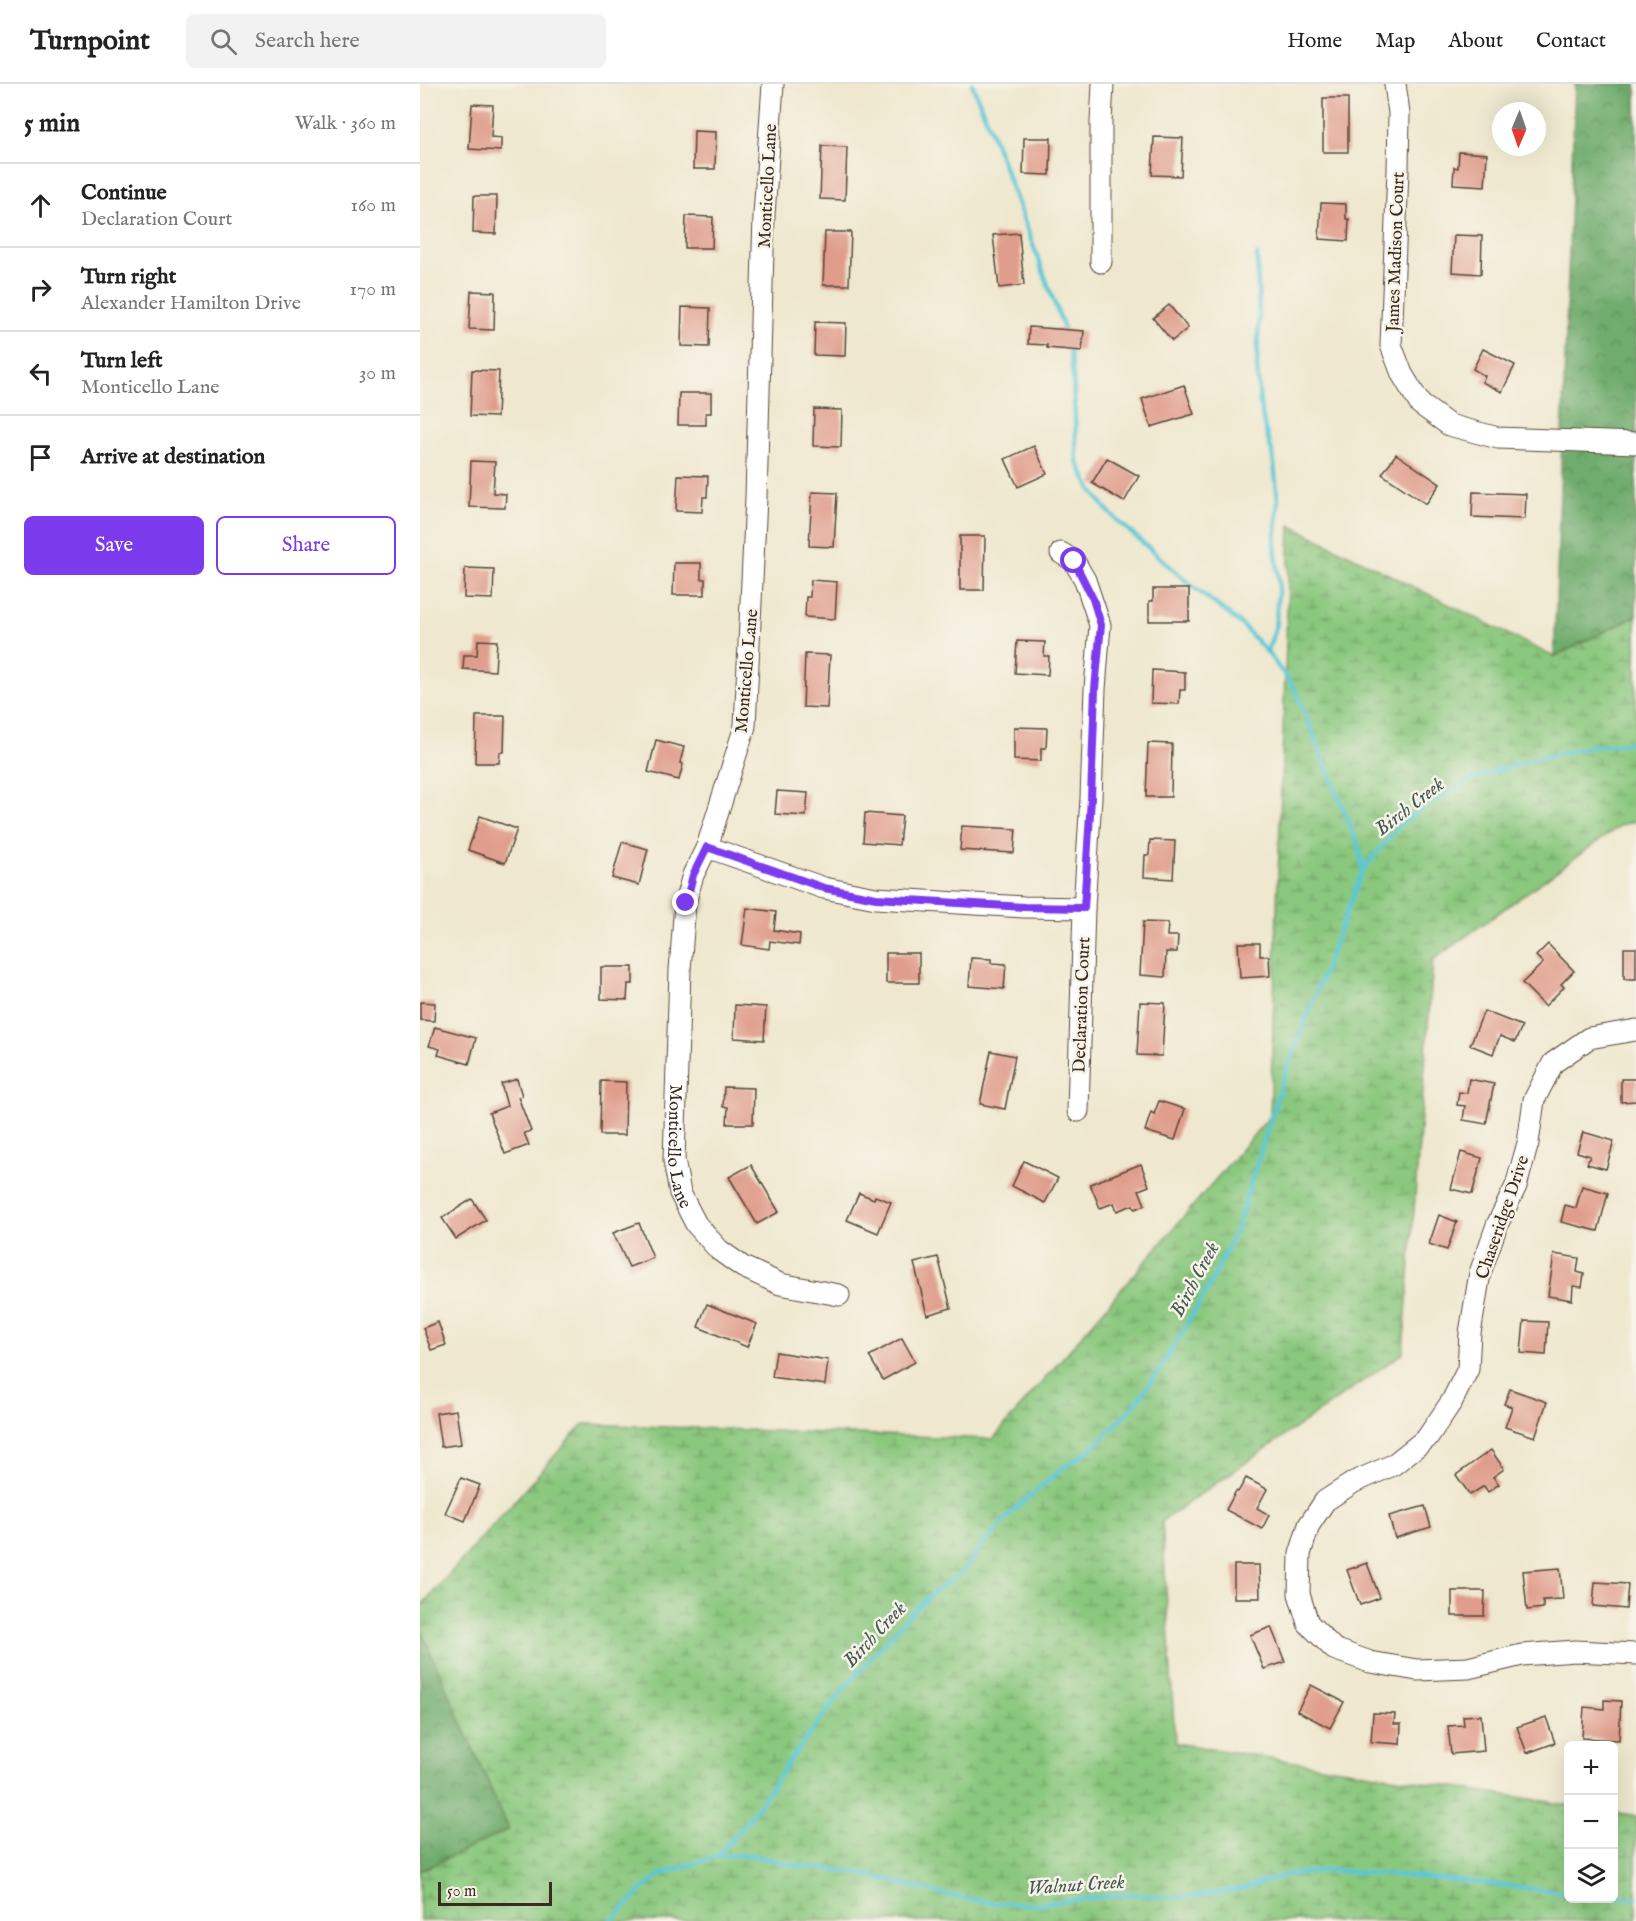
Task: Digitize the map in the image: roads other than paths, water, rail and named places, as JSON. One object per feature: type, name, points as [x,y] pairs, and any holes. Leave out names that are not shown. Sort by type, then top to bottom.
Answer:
[{"type":"street","name":"Monticello Lane","points":[[773,84],[764,215],[756,498],[745,726],[707,847],[693,875],[686,903],[680,970],[674,1161],[680,1193],[696,1224],[718,1250],[743,1267],[780,1284],[839,1295]]},
{"type":"street","points":[[1101,262],[1103,84]]},
{"type":"street","name":"James Madison Court","points":[[1395,84],[1399,113],[1391,345],[1402,374],[1420,404],[1449,425],[1498,438],[1636,443]]},
{"type":"street","name":"Declaration Court","points":[[1061,553],[1074,561],[1085,580],[1101,625],[1095,689],[1084,908],[1078,1111]]},
{"type":"street","points":[[707,847],[824,888],[876,898],[1024,907],[1084,908]]},
{"type":"street","name":"Chaseridge Drive","points":[[1636,1030],[1589,1038],[1553,1063],[1534,1100],[1528,1143],[1516,1186],[1497,1225],[1480,1273],[1470,1333],[1468,1369],[1452,1401],[1427,1438],[1393,1465],[1353,1482],[1325,1501],[1309,1525],[1300,1554],[1299,1594],[1308,1623],[1334,1649],[1370,1662],[1417,1670],[1468,1668],[1522,1655],[1543,1653],[1575,1651],[1636,1654]]},
{"type":"waterway","points":[[972,84],[1066,334]]},
{"type":"waterway","points":[[1257,255],[1259,316],[1257,364],[1260,404],[1273,455],[1278,500],[1275,545],[1279,582],[1275,630],[1267,652]]},
{"type":"waterway","points":[[1069,345],[1077,461],[1091,489],[1119,522],[1191,585],[1241,624],[1267,652],[1295,689],[1358,845],[1363,869]]},
{"type":"waterway","name":"Birch Creek","points":[[717,1856],[747,1822],[843,1690],[910,1614],[934,1592],[961,1573],[1012,1512],[1060,1470],[1090,1450],[1134,1406],[1162,1366],[1209,1287],[1237,1228],[1281,1085],[1363,869],[1402,823],[1470,780],[1523,762],[1589,747],[1636,742]]},
{"type":"waterway","name":"Walnut Creek","points":[[609,1921],[662,1874],[717,1856],[750,1855],[794,1865],[861,1873],[949,1896],[993,1903],[1039,1904],[1129,1894],[1197,1896],[1241,1889],[1285,1875],[1330,1870],[1465,1881],[1564,1893]]},
{"type":"waterway","name":"Walnut Creek","points":[[1618,1897],[1636,1898]]}]
